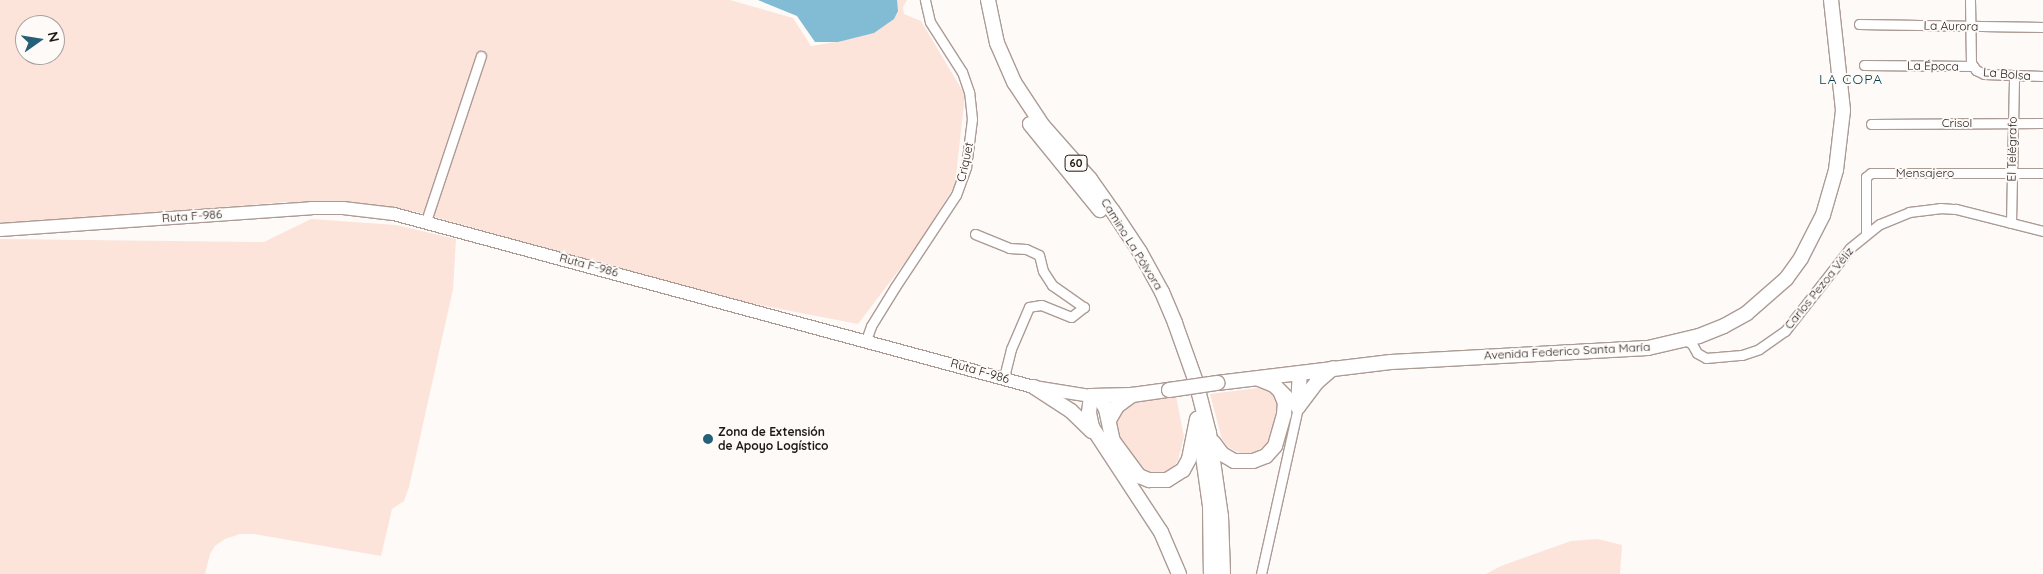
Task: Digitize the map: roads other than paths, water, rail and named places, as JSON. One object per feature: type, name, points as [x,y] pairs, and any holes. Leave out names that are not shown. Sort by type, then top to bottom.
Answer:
[{"type":"main road","name":"Camino La Pólvora","points":[[978,0],[988,44],[1005,85],[1036,131],[1105,216],[1153,295],[1179,355],[1197,419],[1210,506],[1211,574]]},
{"type":"main road","name":"Camino La Pólvora","points":[[988,0],[997,43],[1014,82],[1044,126],[1090,179],[1112,210],[1162,292],[1189,359],[1209,433],[1221,516],[1223,574]]},
{"type":"main road","name":"Avenida Federico Santa María","points":[[1169,390],[1333,368],[1459,357],[1631,349],[1686,340],[1724,326],[1747,313],[1786,280],[1801,258],[1823,215],[1836,170],[1843,110],[1831,0]]},
{"type":"main road","name":"Ruta F-986","points":[[0,230],[311,208],[371,210],[426,221],[1034,387],[1095,396],[1132,395],[1169,390]]},
{"type":"main road","points":[[1284,414],[1333,368]]},
{"type":"main road","points":[[1297,401],[1300,373]]},
{"type":"main road","points":[[1259,378],[1269,382],[1281,393],[1297,401]]},
{"type":"main road","points":[[1034,387],[1071,411],[1100,438]]},
{"type":"main road","points":[[1209,433],[1214,445],[1228,458],[1240,462],[1254,462],[1266,456],[1275,446],[1284,414],[1285,403],[1281,393]]},
{"type":"main road","points":[[1109,420],[1117,406],[1132,395]]},
{"type":"main road","points":[[1179,574],[1161,532],[1090,420],[1089,407],[1095,396],[1106,409],[1113,441],[1125,458],[1138,476],[1155,481],[1173,477],[1186,464],[1197,419]]},
{"type":"street","name":"Criquet","points":[[866,340],[871,326],[895,287],[956,195],[966,167],[972,119],[969,92],[962,72],[930,22],[925,0]]},
{"type":"street","points":[[1970,0],[1971,63],[1973,66]]},
{"type":"street","name":"La Aurora","points":[[1859,24],[2043,27]]},
{"type":"street","points":[[426,221],[481,56]]},
{"type":"street","name":"La Época","points":[[1864,64],[1973,66]]},
{"type":"street","name":"La Bolsa","points":[[1973,66],[1984,74],[2043,76]]},
{"type":"street","name":"El Telégrafo","points":[[2011,223],[2014,76]]},
{"type":"street","name":"Crisol","points":[[1871,124],[2043,123]]},
{"type":"street","name":"Mensajero","points":[[1866,234],[1866,176],[1871,173],[2043,173]]},
{"type":"street","name":"Carlos Pezoa Véliz","points":[[1686,340],[1692,344],[1697,353],[1706,358],[1742,355],[1759,349],[1785,331],[1846,253],[1866,234],[1892,218],[1924,209],[1956,209],[2043,231]]},
{"type":"street","points":[[975,234],[1009,248],[1026,249],[1039,255],[1044,271],[1052,286],[1084,307],[1071,317],[1041,305],[1028,307],[1011,349],[1004,378]]},
{"type":"street","points":[[1260,574],[1297,401]]},
{"type":"water","points":[[758,0],[897,0],[898,11],[894,19],[874,33],[838,42],[815,42],[797,16]]},
{"type":"place","name":"Zona de Extensión de Apoyo Logístico","points":[[708,439]]},
{"type":"district","name":"LA COPA","points":[[1851,79]]}]
